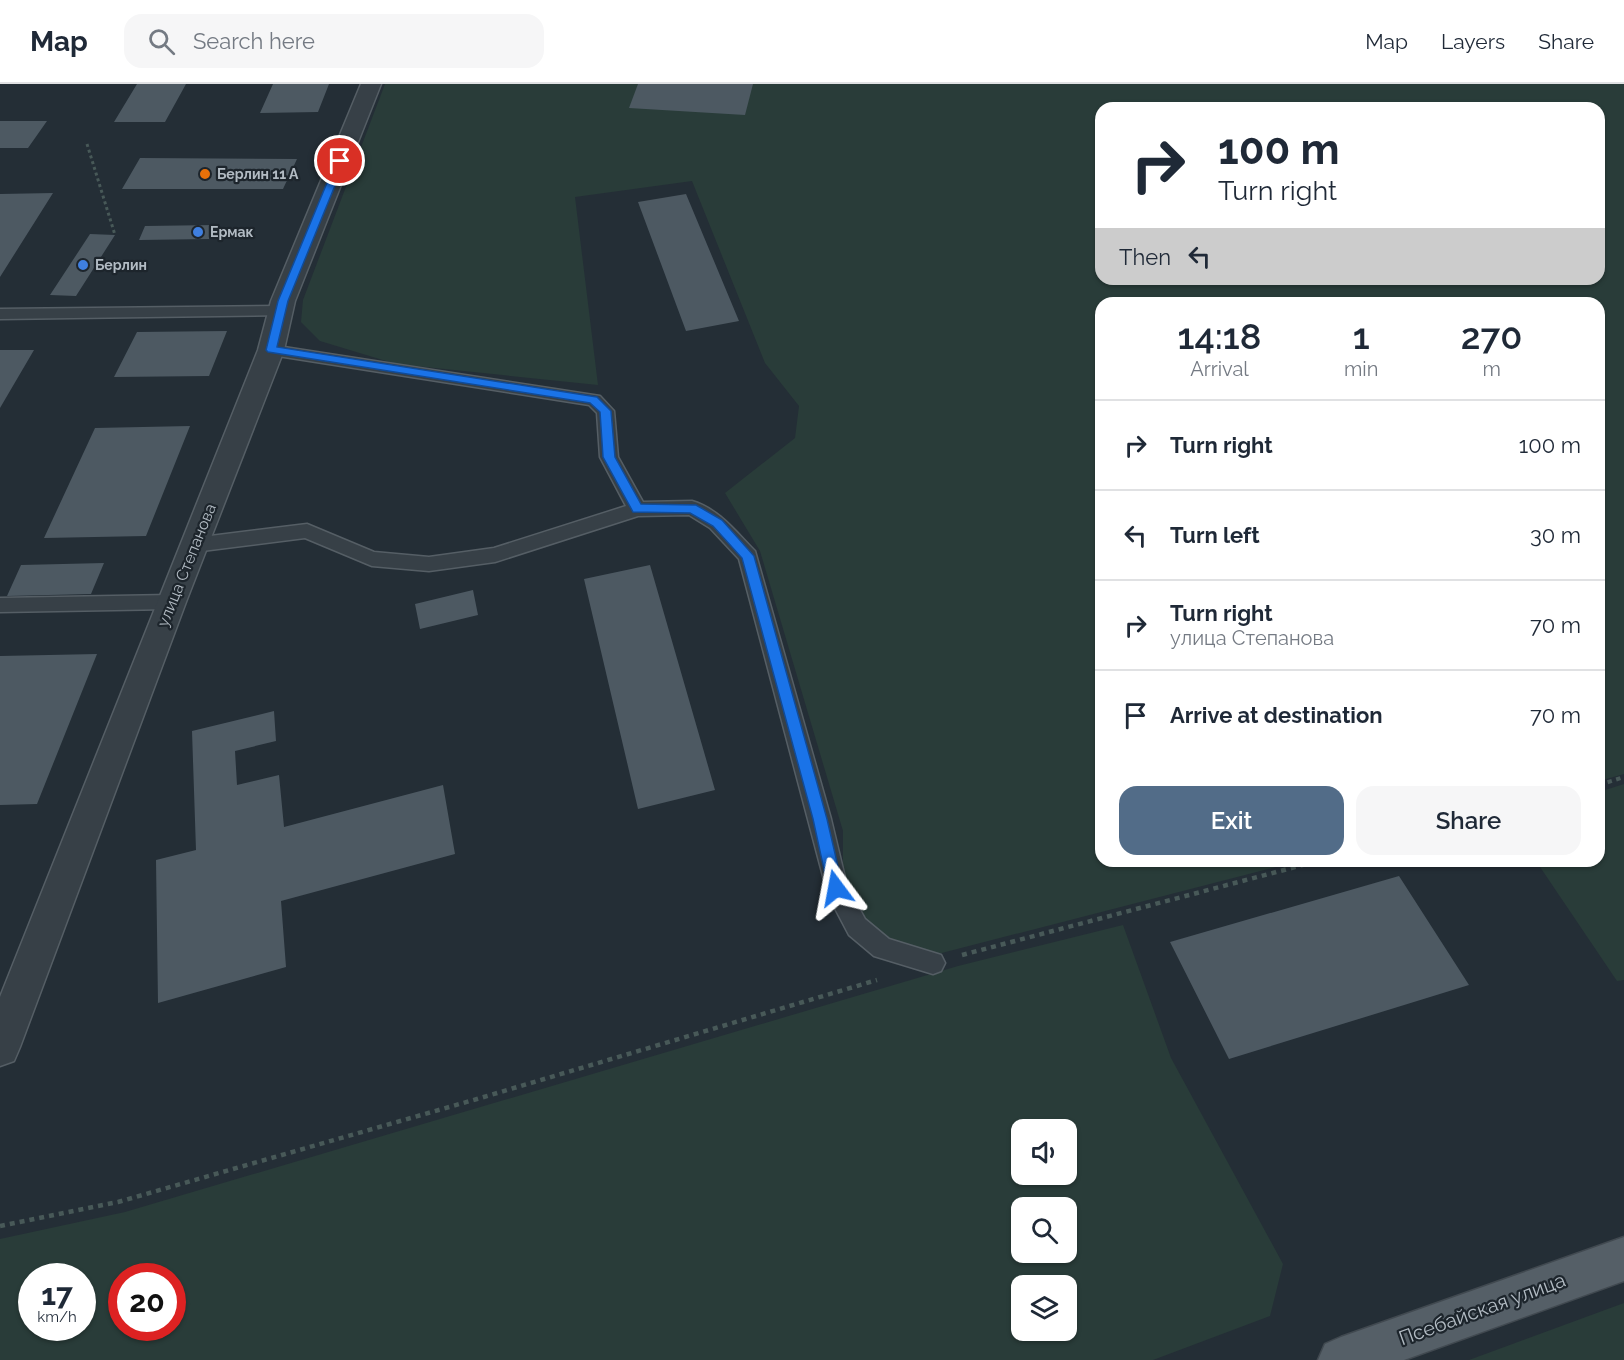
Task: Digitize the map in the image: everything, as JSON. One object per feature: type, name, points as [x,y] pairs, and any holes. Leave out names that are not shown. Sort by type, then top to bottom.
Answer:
[{"type":"main road","name":"Псебайская улица","points":[[1341,1360],[1624,1259]]},
{"type":"street","name":"улица Степанова","points":[[0,1047],[171,602],[272,350],[281,311],[370,84]]},
{"type":"lane","points":[[0,314],[281,311]]},
{"type":"lane","points":[[272,350],[594,400],[605,411],[609,457],[637,509]]},
{"type":"lane","points":[[194,545],[307,531],[372,558],[429,564],[495,555],[637,509],[692,508],[717,523],[748,556],[820,819],[836,888],[856,927],[882,948],[933,963]]},
{"type":"lane","points":[[0,605],[171,602]]},
{"type":"path","points":[[87,144],[115,235]]},
{"type":"path","points":[[1605,782],[1624,777]]},
{"type":"path","points":[[0,1226],[118,1202],[488,1096],[933,963],[1295,867]]},
{"type":"green space","points":[[385,84],[1624,84],[1624,774],[1605,779],[1605,297],[1095,297],[1095,867],[1276,867],[934,955],[896,944],[870,929],[843,886],[843,831],[760,551],[725,493],[795,438],[799,406],[765,363],[692,181],[575,197],[598,385],[396,364],[320,341],[301,322],[303,300]]},
{"type":"green space","points":[[1624,784],[1624,980],[1617,981],[1540,867],[1605,867],[1605,790]]},
{"type":"green space","points":[[1123,925],[1171,1058],[1283,1264],[1270,1316],[1153,1360],[0,1360],[0,1239],[125,1212],[958,966]]},
{"type":"green space","points":[[1624,1303],[1624,1360],[1469,1360]]},
{"type":"building","points":[[137,84],[186,84],[165,122],[114,122]]},
{"type":"building","points":[[273,84],[329,84],[318,112],[260,113]]},
{"type":"building","points":[[638,84],[753,84],[745,115],[629,108]]},
{"type":"building","points":[[0,121],[47,121],[28,148],[0,148]]},
{"type":"building","points":[[140,158],[297,159],[283,189],[122,189]]},
{"type":"building","points":[[53,193],[0,277],[0,194]]},
{"type":"building","points":[[686,194],[739,321],[686,331],[638,202]]},
{"type":"building","points":[[215,225],[209,239],[139,240],[145,226]]},
{"type":"building","name":"Берлин","points":[[90,234],[115,235],[76,296],[50,295]]},
{"type":"building","points":[[227,331],[209,376],[114,377],[137,332]]},
{"type":"building","points":[[0,350],[34,350],[0,408]]},
{"type":"building","points":[[190,426],[146,536],[44,538],[95,428]]},
{"type":"building","points":[[104,563],[91,594],[7,596],[21,565]]},
{"type":"building","points":[[650,565],[715,790],[638,809],[584,579]]},
{"type":"building","points":[[473,590],[478,615],[420,629],[415,604]]},
{"type":"building","points":[[97,654],[37,804],[0,805],[0,656]]},
{"type":"building","points":[[274,711],[276,741],[235,751],[237,785],[279,775],[284,827],[443,785],[455,854],[281,901],[286,967],[158,1003],[156,860],[196,850],[192,731]]},
{"type":"building","points":[[1399,876],[1469,985],[1229,1059],[1170,942]]},
{"type":"place","name":"Берлин 11 А","points":[[205,174]]},
{"type":"place","name":"Ермак","points":[[198,232]]},
{"type":"place","name":"Берлин","points":[[83,265]]},
{"type":"route","points":[[340,161],[283,301],[272,350],[594,400],[605,411],[609,457],[637,509],[692,508],[717,523],[748,556],[820,819],[836,888]]}]
